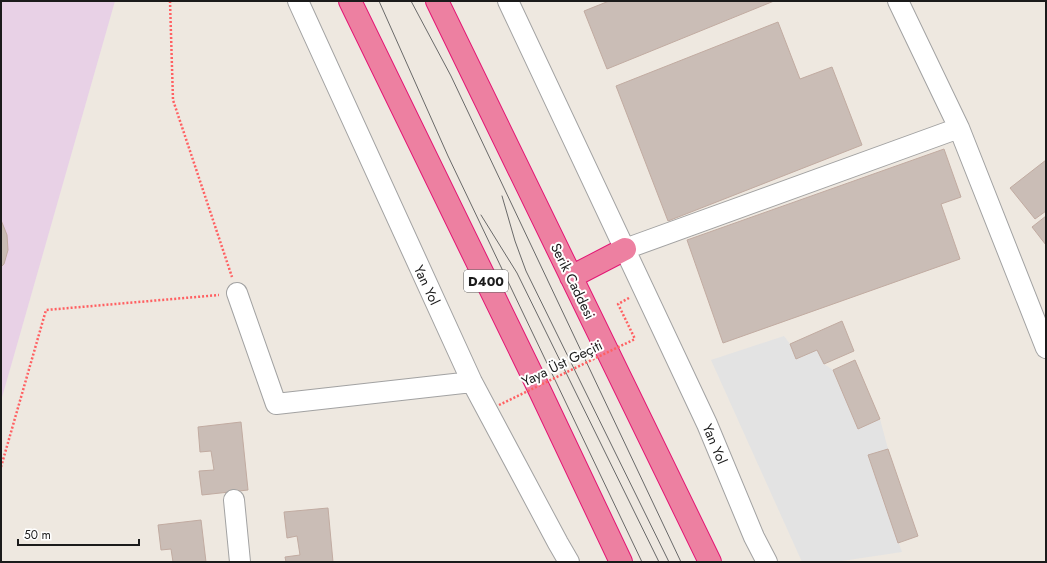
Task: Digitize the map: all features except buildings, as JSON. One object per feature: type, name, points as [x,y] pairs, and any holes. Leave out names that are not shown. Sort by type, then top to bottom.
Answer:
[{"type":"highway","name":"D400","points":[[350,1],[540,391],[621,562]]},
{"type":"highway","name":"Serik Caddesi","points":[[437,1],[710,562]]},
{"type":"highway","points":[[571,277],[626,249]]},
{"type":"street","name":"Yan Yol","points":[[298,1],[472,382],[569,562]]},
{"type":"street","name":"Yan Yol","points":[[508,1],[626,249],[707,424],[754,537],[767,562]]},
{"type":"street","points":[[898,1],[959,128],[1046,348]]},
{"type":"street","points":[[626,249],[959,128]]},
{"type":"street","points":[[237,293],[276,404],[472,382]]},
{"type":"street","points":[[234,500],[240,562]]},
{"type":"path","points":[[1,468],[46,310],[237,293],[173,100],[170,1]]},
{"type":"path","name":"Yaya Üst Geçiti","points":[[499,405],[635,339],[618,304]]},
{"type":"shaded area","points":[[1,1],[115,1],[1,401]]},
{"type":"shaded area","points":[[784,336],[790,344],[796,359],[817,350],[824,364],[833,370],[858,429],[880,419],[888,449],[868,456],[902,552],[835,562],[802,562],[711,360]]},
{"type":"tram line","points":[[379,1],[448,156],[642,562]]},
{"type":"tram line","points":[[411,1],[451,76],[681,562]]},
{"type":"tram line","points":[[502,196],[515,241],[526,271],[669,562]]},
{"type":"tram line","points":[[481,215],[517,273],[659,562]]}]
